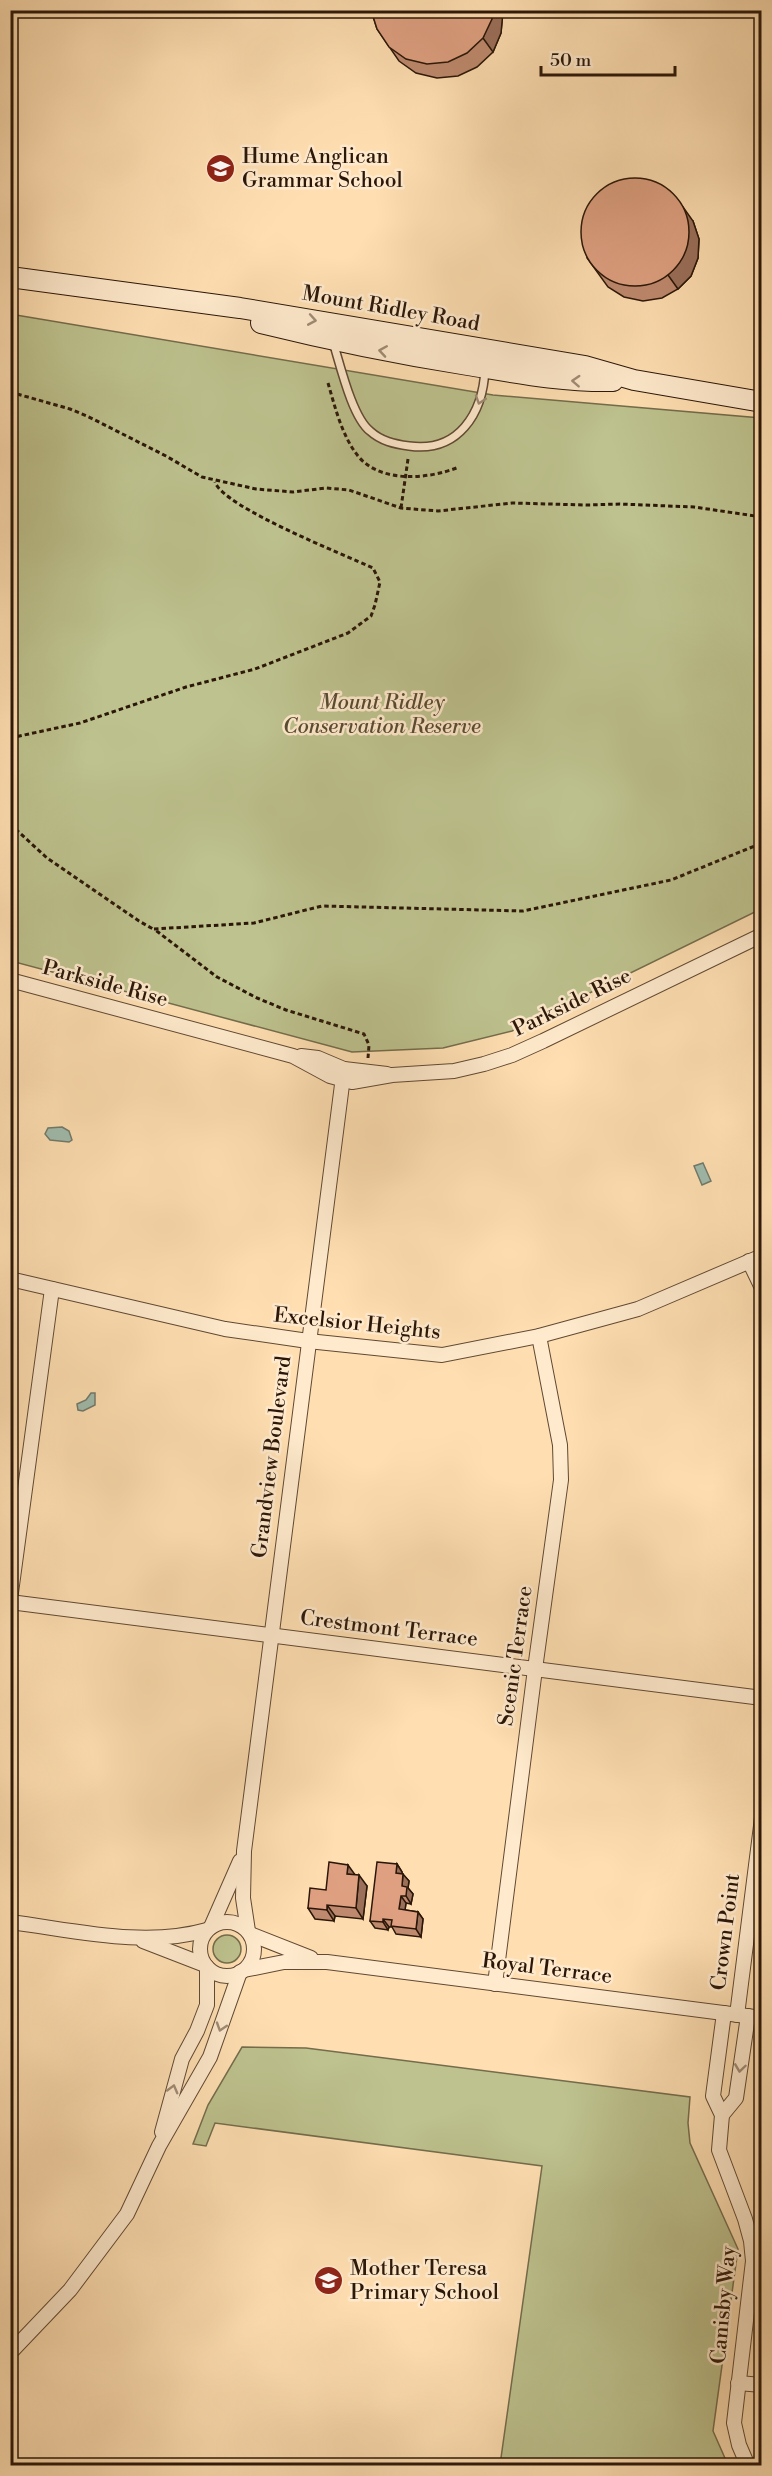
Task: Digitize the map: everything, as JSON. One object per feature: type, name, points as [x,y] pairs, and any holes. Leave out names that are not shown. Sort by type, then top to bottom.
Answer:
[{"type":"street","name":"Mount Ridley Road","points":[[10,277],[240,308],[477,357]]},
{"type":"street","points":[[171,300],[333,341],[477,357],[546,379],[581,382],[634,380],[762,402]]},
{"type":"street","name":"Parkside Rise","points":[[10,980],[293,1056],[310,1056],[343,1074],[366,1080],[392,1075],[454,1071],[512,1055],[762,935]]},
{"type":"street","name":"Parkside Rise","points":[[343,1074],[367,1070],[392,1075]]},
{"type":"street","name":"Grandview Boulevard","points":[[249,1933],[243,1898],[244,1851],[343,1074]]},
{"type":"street","points":[[755,1259],[762,1288]]},
{"type":"street","name":"Excelsior Heights","points":[[10,1279],[225,1329],[308,1341],[442,1355],[539,1336],[638,1310],[755,1259]]},
{"type":"street","points":[[10,1601],[52,1289]]},
{"type":"street","name":"Scenic Terrace","points":[[495,1984],[561,1480],[562,1461],[539,1336]]},
{"type":"street","name":"Crestmont Terrace","points":[[10,1601],[762,1698]]},
{"type":"street","name":"Crown Point","points":[[743,2015],[762,1818]]},
{"type":"street","name":"Grandview Boulevard","points":[[209,1928],[230,1887],[244,1851]]},
{"type":"street","points":[[10,1922],[133,1938],[170,1937],[226,1922],[242,1926],[249,1933],[254,1950],[253,1957],[242,1971],[210,2056],[159,2146],[127,2214],[70,2290],[10,2353]]},
{"type":"street","points":[[159,2146],[174,2082],[207,2005],[206,1966],[201,1958],[200,1943],[209,1928]]},
{"type":"street","name":"Royal Terrace","points":[[249,1933],[289,1951],[327,1962]]},
{"type":"street","points":[[133,1938],[206,1966],[223,1976],[242,1971]]},
{"type":"street","name":"Royal Terrace","points":[[242,1971],[284,1962],[327,1962],[743,2015]]},
{"type":"street","name":"Canisby Way","points":[[722,2115],[736,2097],[743,2015]]},
{"type":"street","name":"Canisby Way","points":[[743,2015],[713,2096],[722,2115],[719,2150],[745,2219],[753,2261],[734,2423],[739,2445],[748,2466]]},
{"type":"street","points":[[738,2384],[762,2385]]},
{"type":"lane","points":[[333,341],[353,406],[368,431],[391,443],[417,447],[434,446],[459,434],[476,412],[484,387],[477,357]]},
{"type":"path","points":[[10,392],[87,416],[215,482],[275,490],[349,490],[402,508],[438,511],[512,502],[586,506],[620,504],[694,507],[762,517]]},
{"type":"path","points":[[402,508],[408,457]]},
{"type":"path","points":[[10,738],[80,723],[186,687],[281,660],[348,633],[370,616],[380,587],[378,574],[373,568],[280,528],[221,492],[215,482]]},
{"type":"path","points":[[10,824],[47,858],[154,929],[217,978],[286,1011],[364,1034],[369,1045],[367,1070]]},
{"type":"path","points":[[154,929],[254,923],[322,906],[523,911],[671,880],[762,843]]},
{"type":"green space","name":"Mount Ridley Conservation Reserve","points":[[10,314],[493,395],[761,418],[761,909],[512,1031],[443,1048],[352,1052],[11,961]]},
{"type":"green space","points":[[227,1935],[237,1939],[241,1949],[237,1959],[227,1963],[217,1959],[213,1949],[217,1939]]},
{"type":"green space","points":[[242,2047],[306,2048],[690,2097],[688,2123],[690,2143],[738,2249],[713,2431],[728,2465],[500,2465],[542,2166],[215,2123],[206,2146],[193,2144],[208,2105]]},
{"type":"shaded area","points":[[62,1127],[69,1131],[72,1140],[69,1142],[50,1140],[45,1134],[48,1128]]},
{"type":"shaded area","points":[[703,1163],[711,1181],[702,1185],[694,1166]]},
{"type":"shaded area","points":[[91,1393],[95,1393],[95,1405],[83,1411],[78,1410],[77,1404],[86,1400]]},
{"type":"building","points":[[371,10],[492,10],[492,19],[483,38],[467,53],[448,62],[427,64],[406,59],[389,47],[377,29]]},
{"type":"building","points":[[635,178],[656,182],[673,194],[685,211],[689,232],[685,253],[673,270],[656,282],[635,286],[614,282],[597,270],[585,253],[581,232],[585,211],[597,194],[614,182]]},
{"type":"building","points":[[329,1862],[348,1865],[347,1874],[359,1875],[356,1908],[327,1905],[327,1910],[308,1908],[310,1888],[326,1890]]},
{"type":"building","points":[[377,1862],[397,1864],[396,1873],[403,1874],[402,1886],[407,1887],[406,1896],[401,1896],[399,1909],[418,1912],[416,1929],[391,1926],[392,1920],[370,1921]]},
{"type":"place","name":"Hume Anglican Grammar School","points":[[221,169]]},
{"type":"place","name":"Mother Teresa Primary School","points":[[329,2281]]}]
